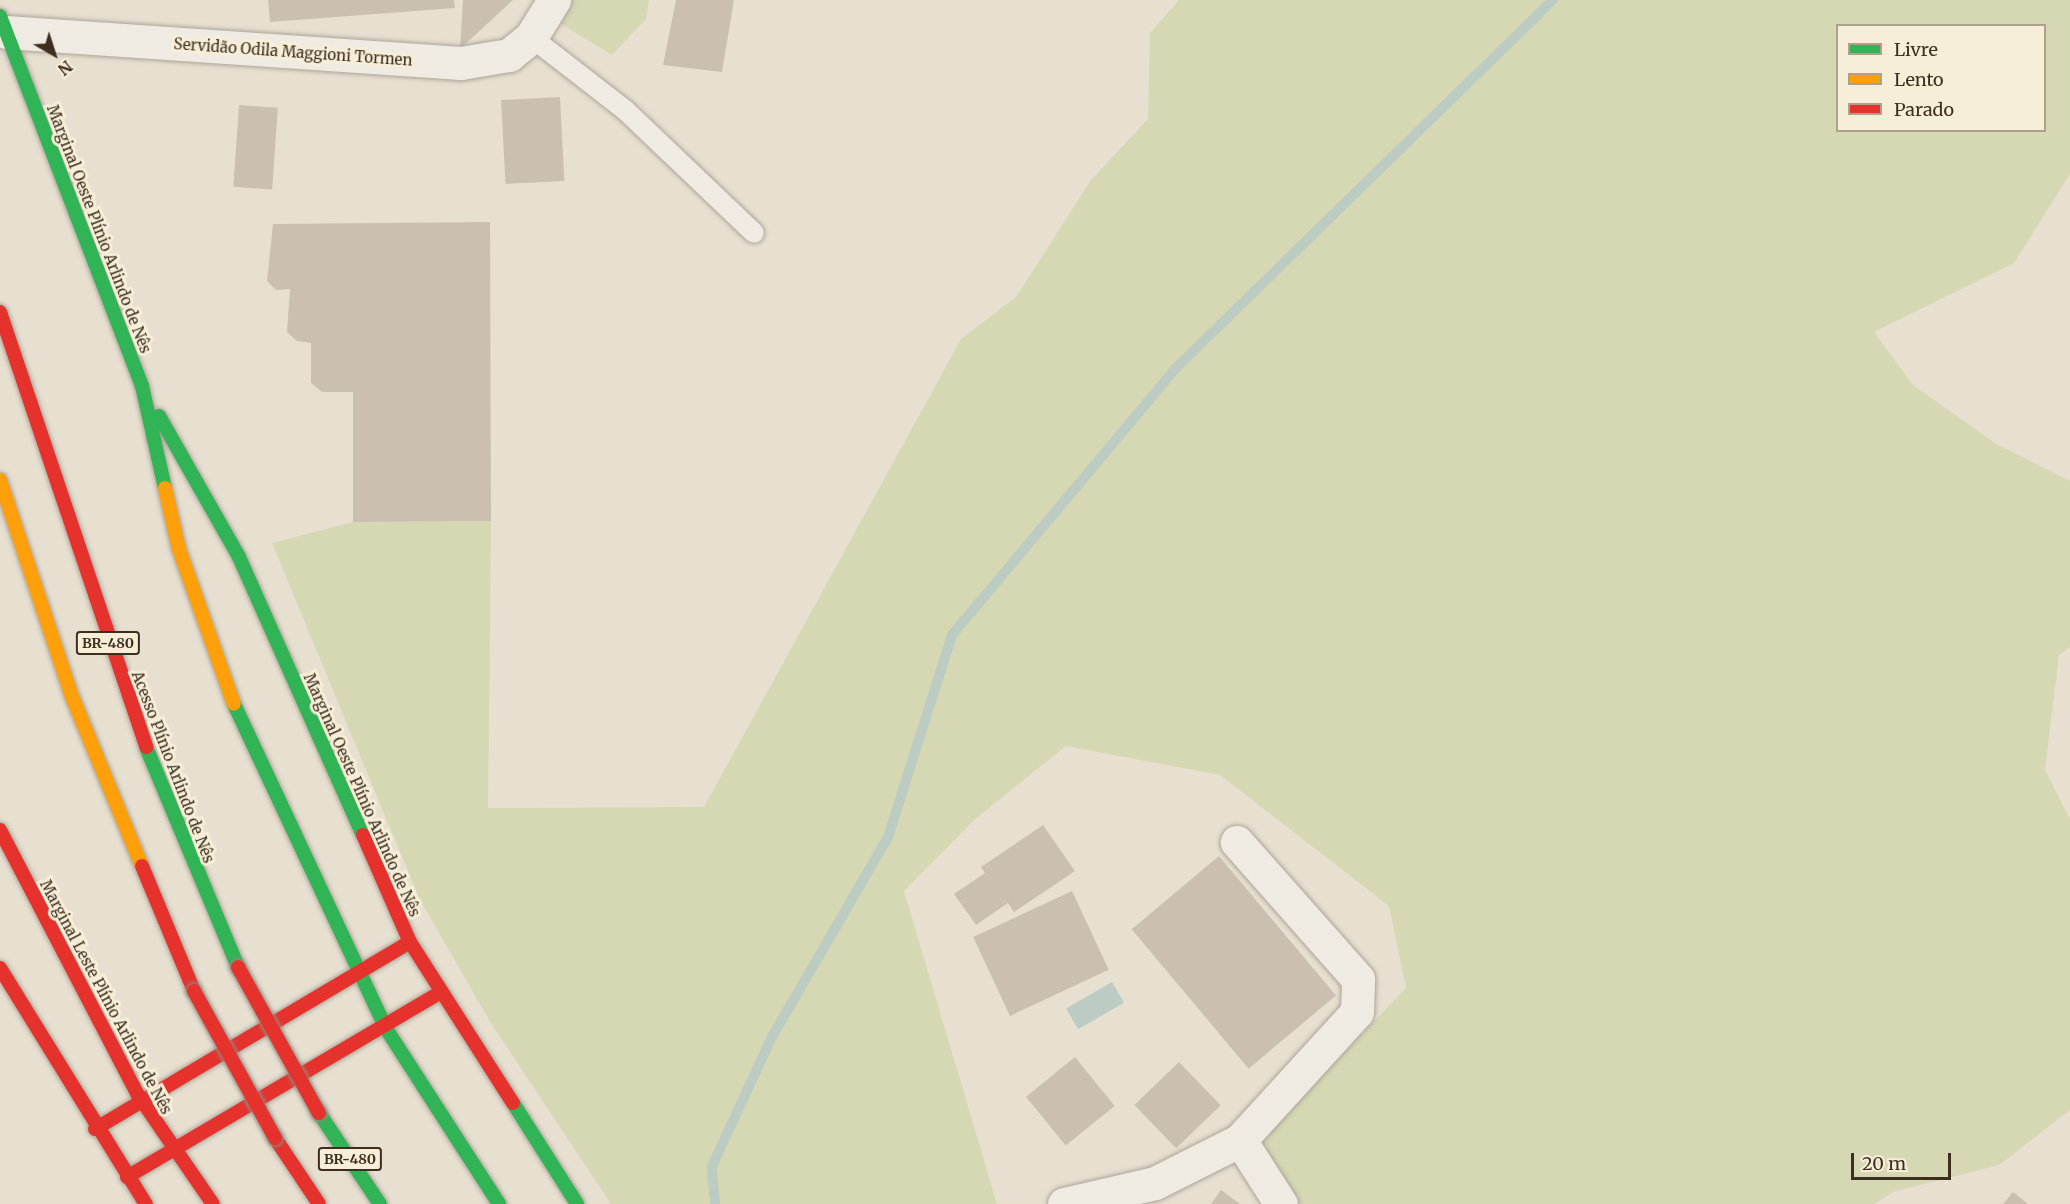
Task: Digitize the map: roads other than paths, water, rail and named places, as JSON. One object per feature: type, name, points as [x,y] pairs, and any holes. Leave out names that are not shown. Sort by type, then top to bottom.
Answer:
[{"type":"main road","name":"Marginal Oeste Plínio Arlindo de Nês","points":[[3,24],[142,386],[179,549],[235,706],[357,973],[385,1027],[500,1204]]},
{"type":"main road","name":"Acesso Plínio Arlindo de Nês","points":[[0,312],[116,668],[172,817],[238,967],[319,1113],[380,1204]]},
{"type":"main road","name":"Marginal Oeste Plínio Arlindo de Nês","points":[[142,386],[239,557],[410,942],[439,993],[577,1204]]},
{"type":"main road","name":"BR-480","points":[[0,480],[71,694],[194,991],[275,1138],[319,1204]]},
{"type":"main road","name":"Marginal Leste Plínio Arlindo de Nês","points":[[0,830],[141,1101],[173,1151],[213,1204]]},
{"type":"main road","points":[[95,1129],[410,942]]},
{"type":"main road","points":[[0,968],[95,1129],[146,1204]]},
{"type":"main road","points":[[127,1177],[385,1027],[439,993]]},
{"type":"street","name":"Servidão Odila Maggioni Tormen","points":[[3,24],[461,63],[509,55],[531,37],[554,0]]},
{"type":"street","points":[[1064,1204],[1155,1183],[1240,1140],[1357,1012],[1358,979],[1237,842]]},
{"type":"street","points":[[1240,1140],[1281,1204]]},
{"type":"lane","points":[[531,37],[625,110],[754,233]]},
{"type":"waterway","points":[[715,1204],[712,1166],[772,1037],[888,837],[952,635],[1177,367],[1553,0]]}]
